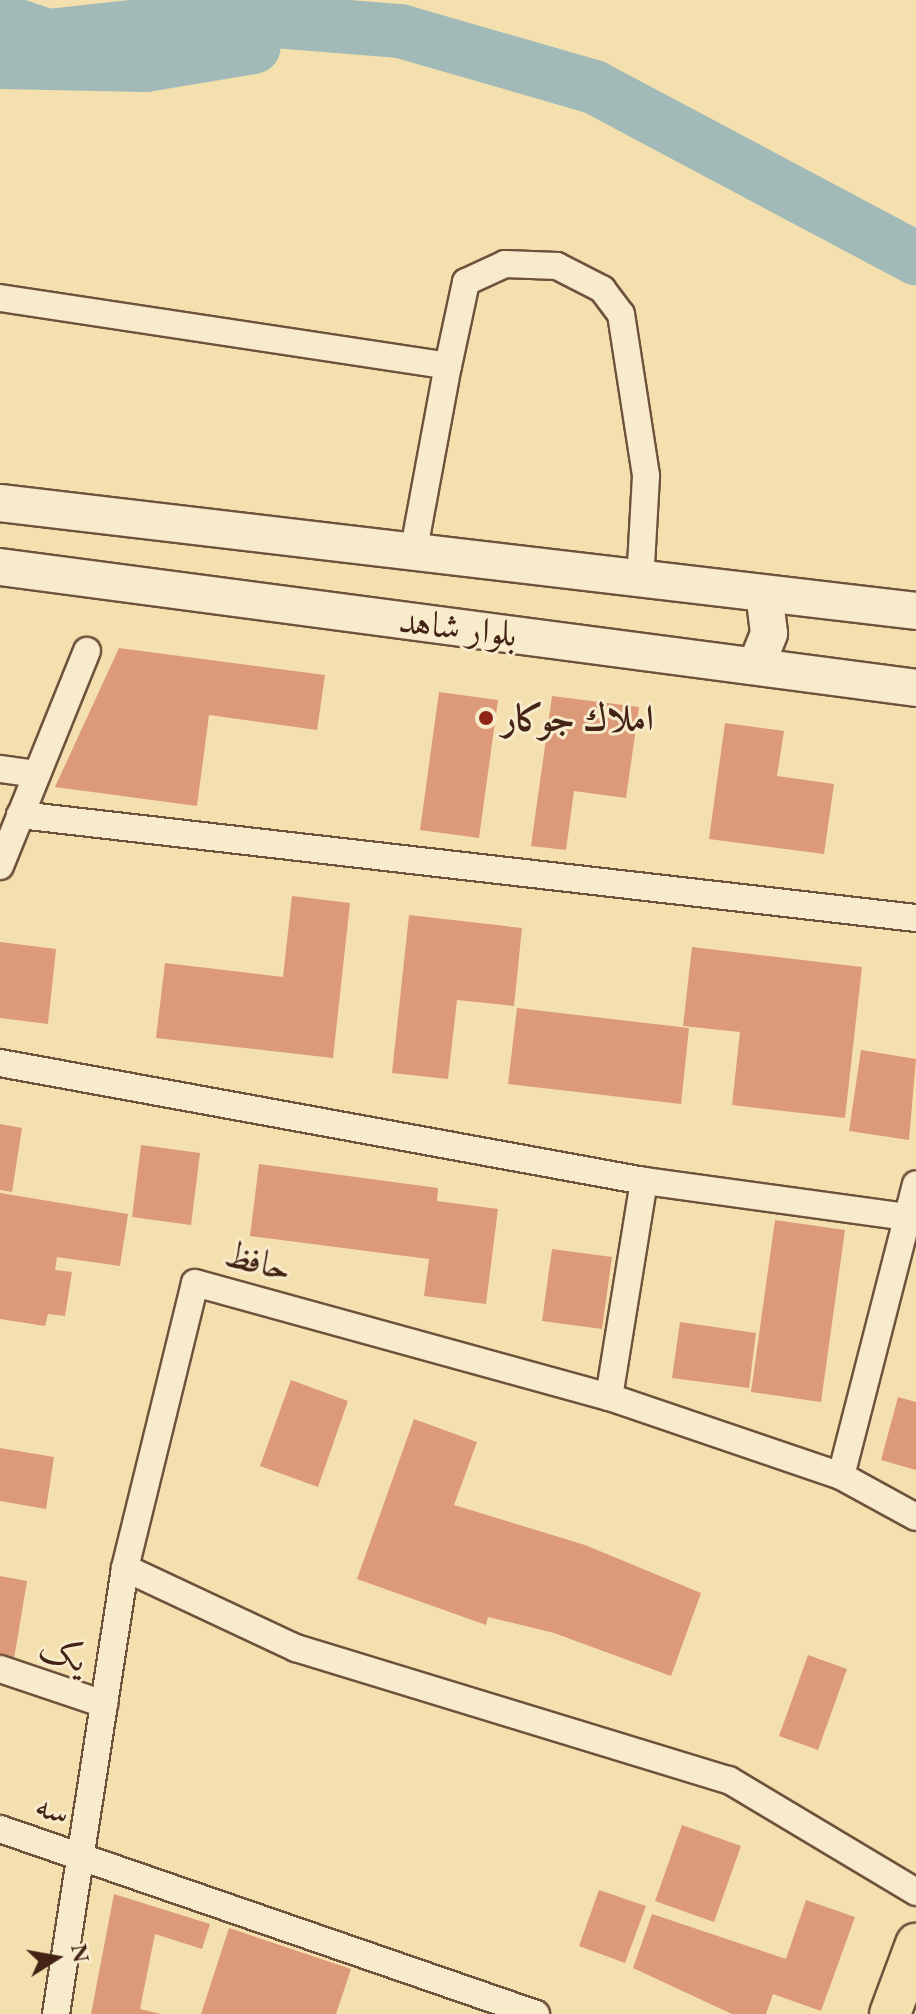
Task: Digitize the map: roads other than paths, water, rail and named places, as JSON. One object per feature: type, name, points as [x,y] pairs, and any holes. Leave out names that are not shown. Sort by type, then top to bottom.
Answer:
[{"type":"main road","name":"بلوار شاهد","points":[[0,503],[765,598],[916,611]]},
{"type":"main road","name":"بلوار شاهد","points":[[0,567],[916,688]]},
{"type":"main road","points":[[756,666],[769,633],[765,598]]},
{"type":"main road","points":[[890,2014],[916,1944]]},
{"type":"street","points":[[413,554],[458,305],[481,269],[557,266],[602,289],[621,314],[638,398],[646,476],[640,583]]},
{"type":"street","points":[[0,298],[448,366]]},
{"type":"street","points":[[0,866],[87,651]]},
{"type":"street","points":[[0,769],[37,774]]},
{"type":"street","points":[[20,815],[916,918]]},
{"type":"street","points":[[0,1063],[644,1181],[906,1217]]},
{"type":"street","points":[[609,1397],[644,1181]]},
{"type":"street","points":[[841,1476],[916,1184]]},
{"type":"street","name":"حافظ","points":[[56,2014],[84,1856],[125,1568],[195,1283],[609,1397],[841,1476],[916,1517]]},
{"type":"street","points":[[125,1568],[296,1648],[729,1780],[916,1892]]},
{"type":"street","name":"یک","points":[[0,1669],[104,1704]]},
{"type":"street","name":"سه","points":[[0,1829],[536,2014]]},
{"type":"waterway","points":[[0,20],[48,36],[222,17],[400,31],[594,87],[916,258]]},
{"type":"waterway","points":[[0,62],[145,65],[254,47]]},
{"type":"place","name":"املاك جوكار","points":[[486,718]]}]
